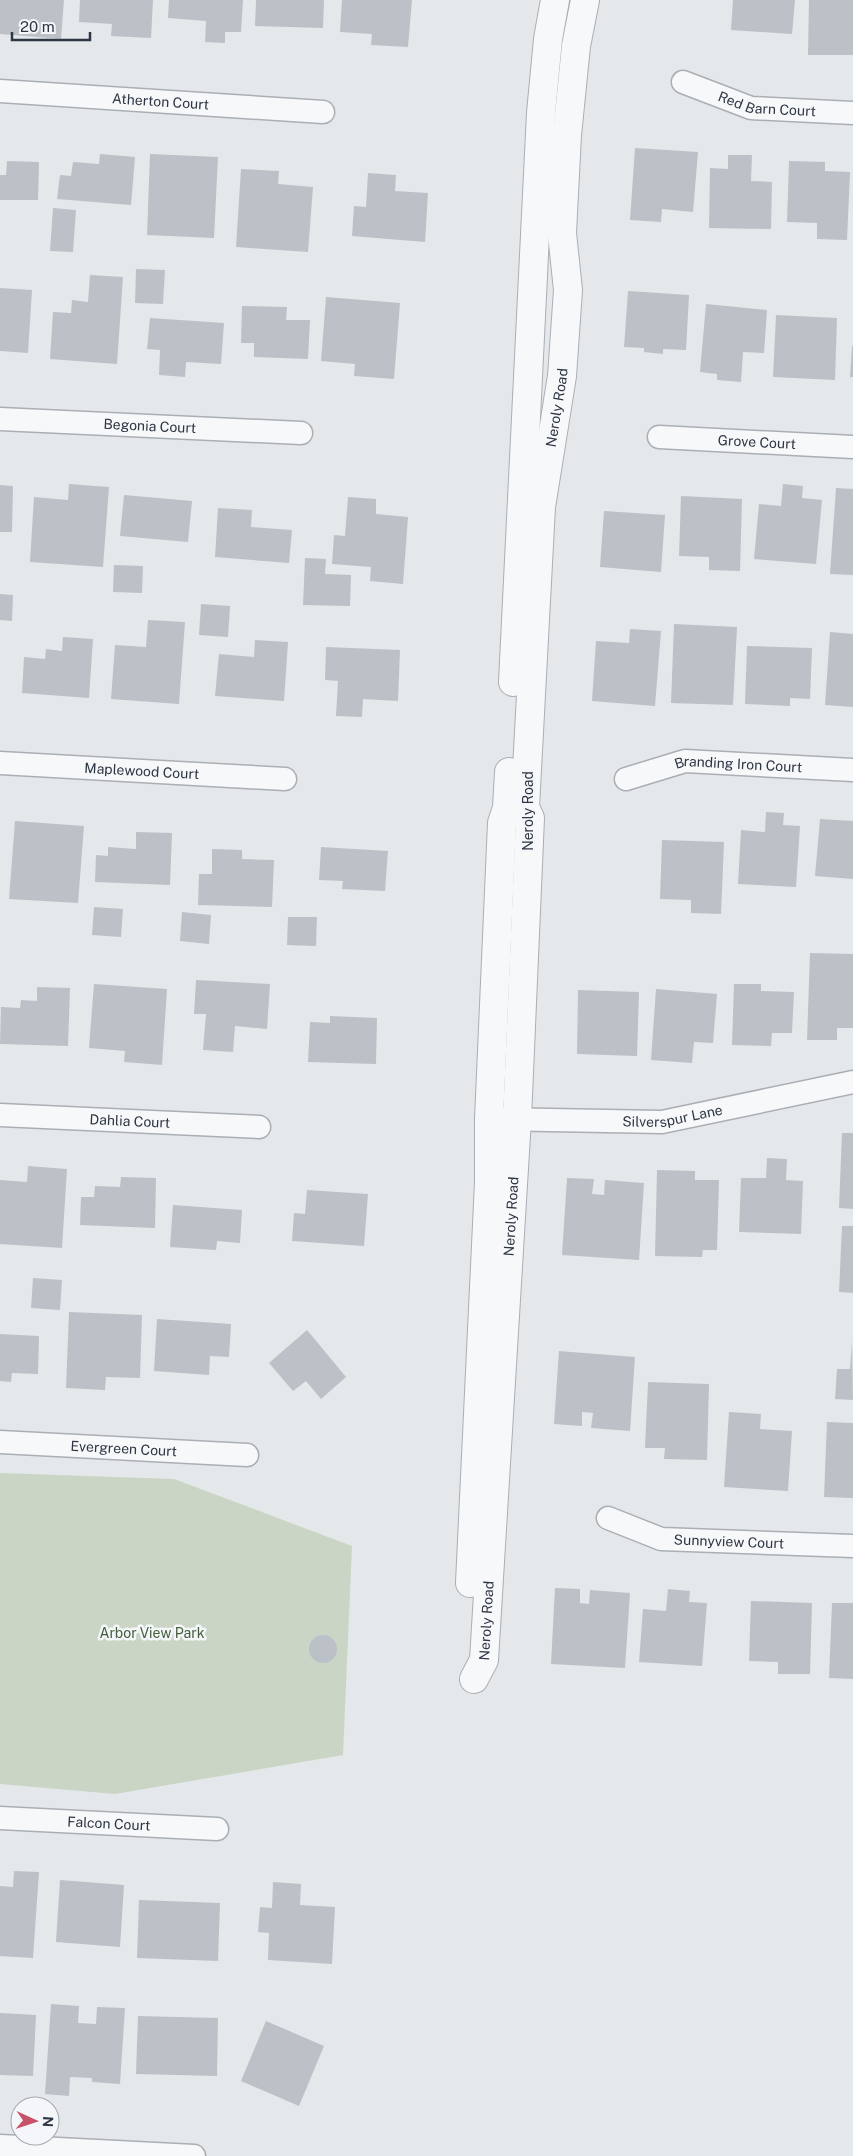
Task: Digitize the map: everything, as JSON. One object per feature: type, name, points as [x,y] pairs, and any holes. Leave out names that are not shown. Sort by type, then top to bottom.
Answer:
[{"type":"street","name":"Neroly Road","points":[[555,0],[548,39],[541,113],[507,808],[502,823],[489,1182],[466,1659],[474,1679],[484,1660],[517,1119],[530,818],[525,807],[541,518],[562,376],[568,290],[562,233],[567,145],[576,46],[585,0]]},
{"type":"street","name":"Red Barn Court","points":[[683,82],[751,108],[853,113]]},
{"type":"street","name":"Atherton Court","points":[[0,91],[323,112]]},
{"type":"street","name":"Begonia Court","points":[[0,419],[301,433]]},
{"type":"street","name":"Grove Court","points":[[659,438],[853,447]]},
{"type":"street","name":"Branding Iron Court","points":[[626,779],[685,762],[853,770]]},
{"type":"street","name":"Maplewood Court","points":[[0,763],[285,779]]},
{"type":"street","name":"Silverspur Lane","points":[[490,1119],[662,1122],[853,1082]]},
{"type":"street","name":"Dahlia Court","points":[[0,1115],[259,1127]]},
{"type":"street","name":"Evergreen Court","points":[[0,1442],[247,1455]]},
{"type":"street","name":"Sunnyview Court","points":[[608,1518],[661,1539],[853,1546]]},
{"type":"street","name":"Falcon Court","points":[[0,1818],[217,1830]]},
{"type":"street","points":[[0,2146],[194,2156]]},
{"type":"green space","name":"Arbor View Park","points":[[0,1473],[174,1479],[352,1546],[343,1755],[115,1794],[0,1784]]},
{"type":"building","points":[[0,0],[64,0],[61,39],[0,34]]},
{"type":"building","points":[[80,0],[153,0],[151,38],[111,36],[112,24],[79,22]]},
{"type":"building","points":[[169,0],[243,0],[241,32],[225,32],[225,43],[205,42],[206,21],[168,18]]},
{"type":"building","points":[[256,0],[324,0],[323,28],[255,26]]},
{"type":"building","points":[[342,0],[412,0],[408,47],[371,45],[372,34],[340,32]]},
{"type":"building","points":[[733,0],[795,0],[792,34],[731,30]]},
{"type":"building","points":[[809,0],[853,0],[853,55],[808,55]]},
{"type":"building","points":[[635,148],[698,152],[693,212],[662,209],[661,222],[630,220]]},
{"type":"building","points":[[100,154],[135,157],[131,205],[57,199],[60,175],[71,176],[73,162],[99,164]]},
{"type":"building","points":[[150,154],[218,157],[214,238],[147,235]]},
{"type":"building","points":[[728,155],[752,155],[751,181],[772,182],[771,229],[709,228],[710,168],[728,169]]},
{"type":"building","points":[[7,161],[39,162],[38,200],[0,200],[0,175],[6,175]]},
{"type":"building","points":[[789,161],[825,162],[825,171],[850,172],[847,240],[817,239],[817,223],[787,222]]},
{"type":"building","points":[[241,169],[279,171],[278,184],[313,187],[308,252],[236,247]]},
{"type":"building","points":[[368,173],[396,175],[395,191],[428,193],[425,242],[352,236],[354,206],[366,207]]},
{"type":"building","points":[[53,208],[76,210],[73,252],[50,251]]},
{"type":"building","points":[[136,269],[165,270],[163,304],[135,303]]},
{"type":"building","points":[[90,275],[123,277],[117,364],[50,359],[53,312],[71,313],[72,300],[88,302]]},
{"type":"building","points":[[0,288],[32,290],[28,353],[0,351]]},
{"type":"building","points":[[628,291],[689,295],[686,350],[663,349],[663,354],[644,352],[644,348],[624,347]]},
{"type":"building","points":[[326,297],[400,303],[394,379],[354,376],[355,364],[321,361]]},
{"type":"building","points":[[706,304],[767,310],[764,353],[743,352],[741,382],[717,380],[717,374],[700,372]]},
{"type":"building","points":[[242,306],[287,307],[286,320],[310,320],[308,359],[254,357],[254,343],[241,343]]},
{"type":"building","points":[[776,315],[837,318],[835,380],[773,377]]},
{"type":"building","points":[[150,318],[224,323],[221,364],[186,362],[185,377],[159,375],[160,350],[147,349]]},
{"type":"building","points":[[852,346],[853,377],[850,377]]},
{"type":"building","points":[[69,484],[109,487],[103,567],[30,562],[34,497],[68,500]]},
{"type":"building","points":[[783,484],[803,486],[802,498],[822,500],[816,564],[754,559],[759,504],[781,506]]},
{"type":"building","points":[[0,485],[13,486],[12,532],[0,532]]},
{"type":"building","points":[[836,488],[853,489],[853,575],[830,574]]},
{"type":"building","points":[[124,495],[192,501],[188,542],[120,536]]},
{"type":"building","points":[[681,496],[742,499],[740,571],[709,570],[709,557],[679,556]]},
{"type":"building","points":[[348,497],[376,499],[376,514],[408,517],[403,584],[370,581],[371,567],[332,564],[334,535],[345,536]]},
{"type":"building","points":[[218,508],[252,510],[251,527],[292,530],[289,563],[215,557]]},
{"type":"building","points":[[604,511],[665,515],[661,572],[600,567]]},
{"type":"building","points":[[305,558],[326,559],[325,574],[351,575],[350,606],[303,605]]},
{"type":"building","points":[[114,565],[143,566],[142,593],[113,592]]},
{"type":"building","points":[[0,594],[13,595],[12,621],[0,620]]},
{"type":"building","points":[[201,604],[230,606],[228,637],[199,635]]},
{"type":"building","points":[[148,620],[185,622],[179,704],[111,699],[115,645],[146,647]]},
{"type":"building","points":[[674,624],[737,627],[733,705],[671,703]]},
{"type":"building","points":[[630,629],[661,631],[655,706],[592,701],[596,641],[629,643]]},
{"type":"building","points":[[830,632],[853,634],[853,707],[825,705]]},
{"type":"building","points":[[63,637],[93,639],[89,698],[22,693],[24,657],[45,659],[46,649],[62,651]]},
{"type":"building","points":[[255,640],[288,642],[284,701],[215,696],[219,654],[254,657]]},
{"type":"building","points":[[747,646],[812,648],[810,699],[790,698],[790,706],[745,704]]},
{"type":"building","points":[[326,647],[400,650],[398,701],[363,699],[362,717],[336,716],[338,681],[325,680]]},
{"type":"building","points":[[766,812],[784,813],[783,825],[800,826],[796,887],[738,884],[741,830],[765,832]]},
{"type":"building","points":[[820,819],[853,821],[853,879],[815,876]]},
{"type":"building","points":[[15,821],[84,826],[78,903],[9,899]]},
{"type":"building","points":[[136,832],[172,833],[170,885],[95,882],[96,855],[108,856],[108,847],[136,849]]},
{"type":"building","points":[[662,840],[724,842],[721,914],[691,913],[691,900],[660,899]]},
{"type":"building","points":[[321,847],[388,851],[385,891],[342,889],[343,881],[319,880]]},
{"type":"building","points":[[212,849],[242,850],[242,859],[274,860],[272,907],[198,905],[199,874],[212,874]]},
{"type":"building","points":[[94,907],[123,909],[121,937],[92,935]]},
{"type":"building","points":[[182,912],[211,915],[209,944],[180,941]]},
{"type":"building","points":[[288,917],[317,917],[316,946],[287,945]]},
{"type":"building","points":[[810,953],[853,954],[853,1028],[837,1028],[837,1040],[807,1040]]},
{"type":"building","points":[[196,980],[270,984],[267,1029],[235,1026],[233,1052],[203,1050],[206,1014],[194,1014]]},
{"type":"building","points":[[94,984],[167,989],[162,1065],[124,1062],[125,1051],[89,1048]]},
{"type":"building","points":[[734,984],[761,984],[761,991],[794,992],[792,1033],[772,1033],[771,1046],[732,1045]]},
{"type":"building","points":[[37,987],[70,988],[68,1046],[0,1044],[1,1007],[20,1008],[21,1000],[37,1001]]},
{"type":"building","points":[[656,989],[717,994],[713,1043],[694,1042],[692,1063],[651,1060]]},
{"type":"building","points":[[578,990],[639,992],[637,1056],[577,1054]]},
{"type":"building","points":[[330,1016],[377,1018],[376,1064],[308,1062],[310,1022],[330,1023]]},
{"type":"building","points":[[842,1133],[853,1133],[853,1209],[839,1208]]},
{"type":"building","points":[[767,1158],[787,1159],[786,1180],[803,1181],[801,1234],[739,1232],[741,1178],[766,1178]]},
{"type":"building","points":[[28,1166],[67,1169],[62,1248],[0,1244],[0,1180],[27,1182]]},
{"type":"building","points":[[657,1170],[695,1171],[695,1180],[719,1180],[717,1250],[703,1250],[702,1257],[655,1256]]},
{"type":"building","points":[[121,1177],[156,1178],[155,1228],[80,1225],[81,1197],[94,1197],[95,1186],[120,1187]]},
{"type":"building","points":[[567,1178],[594,1179],[592,1194],[604,1195],[605,1180],[644,1183],[639,1260],[562,1255]]},
{"type":"building","points":[[307,1190],[368,1194],[364,1246],[292,1241],[294,1213],[305,1214]]},
{"type":"building","points":[[173,1205],[242,1210],[240,1243],[217,1241],[216,1250],[170,1247]]},
{"type":"building","points":[[842,1226],[853,1226],[853,1293],[839,1292]]},
{"type":"building","points":[[33,1278],[62,1280],[60,1310],[31,1308]]},
{"type":"building","points":[[69,1312],[142,1315],[140,1378],[106,1377],[105,1390],[66,1388]]},
{"type":"building","points":[[157,1319],[231,1324],[229,1357],[210,1356],[209,1375],[154,1371]]},
{"type":"building","points":[[307,1330],[346,1377],[321,1399],[306,1381],[293,1391],[269,1363]]},
{"type":"building","points":[[0,1334],[39,1336],[38,1374],[12,1373],[11,1382],[0,1381]]},
{"type":"building","points":[[852,1341],[853,1400],[835,1399],[837,1369],[850,1369]]},
{"type":"building","points":[[559,1351],[635,1357],[630,1431],[591,1428],[593,1413],[582,1412],[582,1426],[554,1424]]},
{"type":"building","points":[[648,1382],[709,1384],[707,1460],[664,1459],[665,1448],[645,1448]]},
{"type":"building","points":[[729,1412],[761,1414],[760,1429],[792,1431],[788,1491],[724,1487]]},
{"type":"building","points":[[827,1422],[853,1423],[853,1498],[824,1497]]},
{"type":"building","points":[[555,1588],[580,1589],[580,1603],[589,1604],[590,1590],[630,1593],[625,1668],[551,1664]]},
{"type":"building","points":[[668,1589],[690,1591],[689,1602],[707,1603],[702,1666],[639,1662],[643,1609],[666,1611]]},
{"type":"building","points":[[751,1601],[812,1603],[810,1674],[778,1674],[778,1662],[749,1661]]},
{"type":"building","points":[[832,1603],[853,1603],[853,1679],[829,1678]]},
{"type":"building","points":[[323,1635],[333,1639],[337,1649],[333,1659],[323,1663],[313,1659],[309,1649],[313,1639]]},
{"type":"building","points":[[14,1871],[39,1872],[33,1958],[0,1956],[0,1886],[13,1887]]},
{"type":"building","points":[[60,1880],[124,1885],[120,1947],[56,1942]]},
{"type":"building","points":[[273,1882],[301,1884],[300,1905],[335,1907],[332,1964],[268,1960],[269,1933],[258,1932],[260,1907],[272,1908]]},
{"type":"building","points":[[139,1900],[220,1903],[218,1961],[137,1958]]},
{"type":"building","points":[[51,2004],[79,2006],[78,2023],[96,2024],[97,2007],[125,2008],[120,2084],[92,2082],[92,2078],[70,2077],[69,2096],[45,2094]]},
{"type":"building","points":[[0,2013],[36,2015],[33,2076],[0,2075]]},
{"type":"building","points":[[138,2016],[218,2018],[217,2076],[136,2074]]},
{"type":"building","points":[[266,2021],[324,2046],[299,2106],[241,2081]]}]
